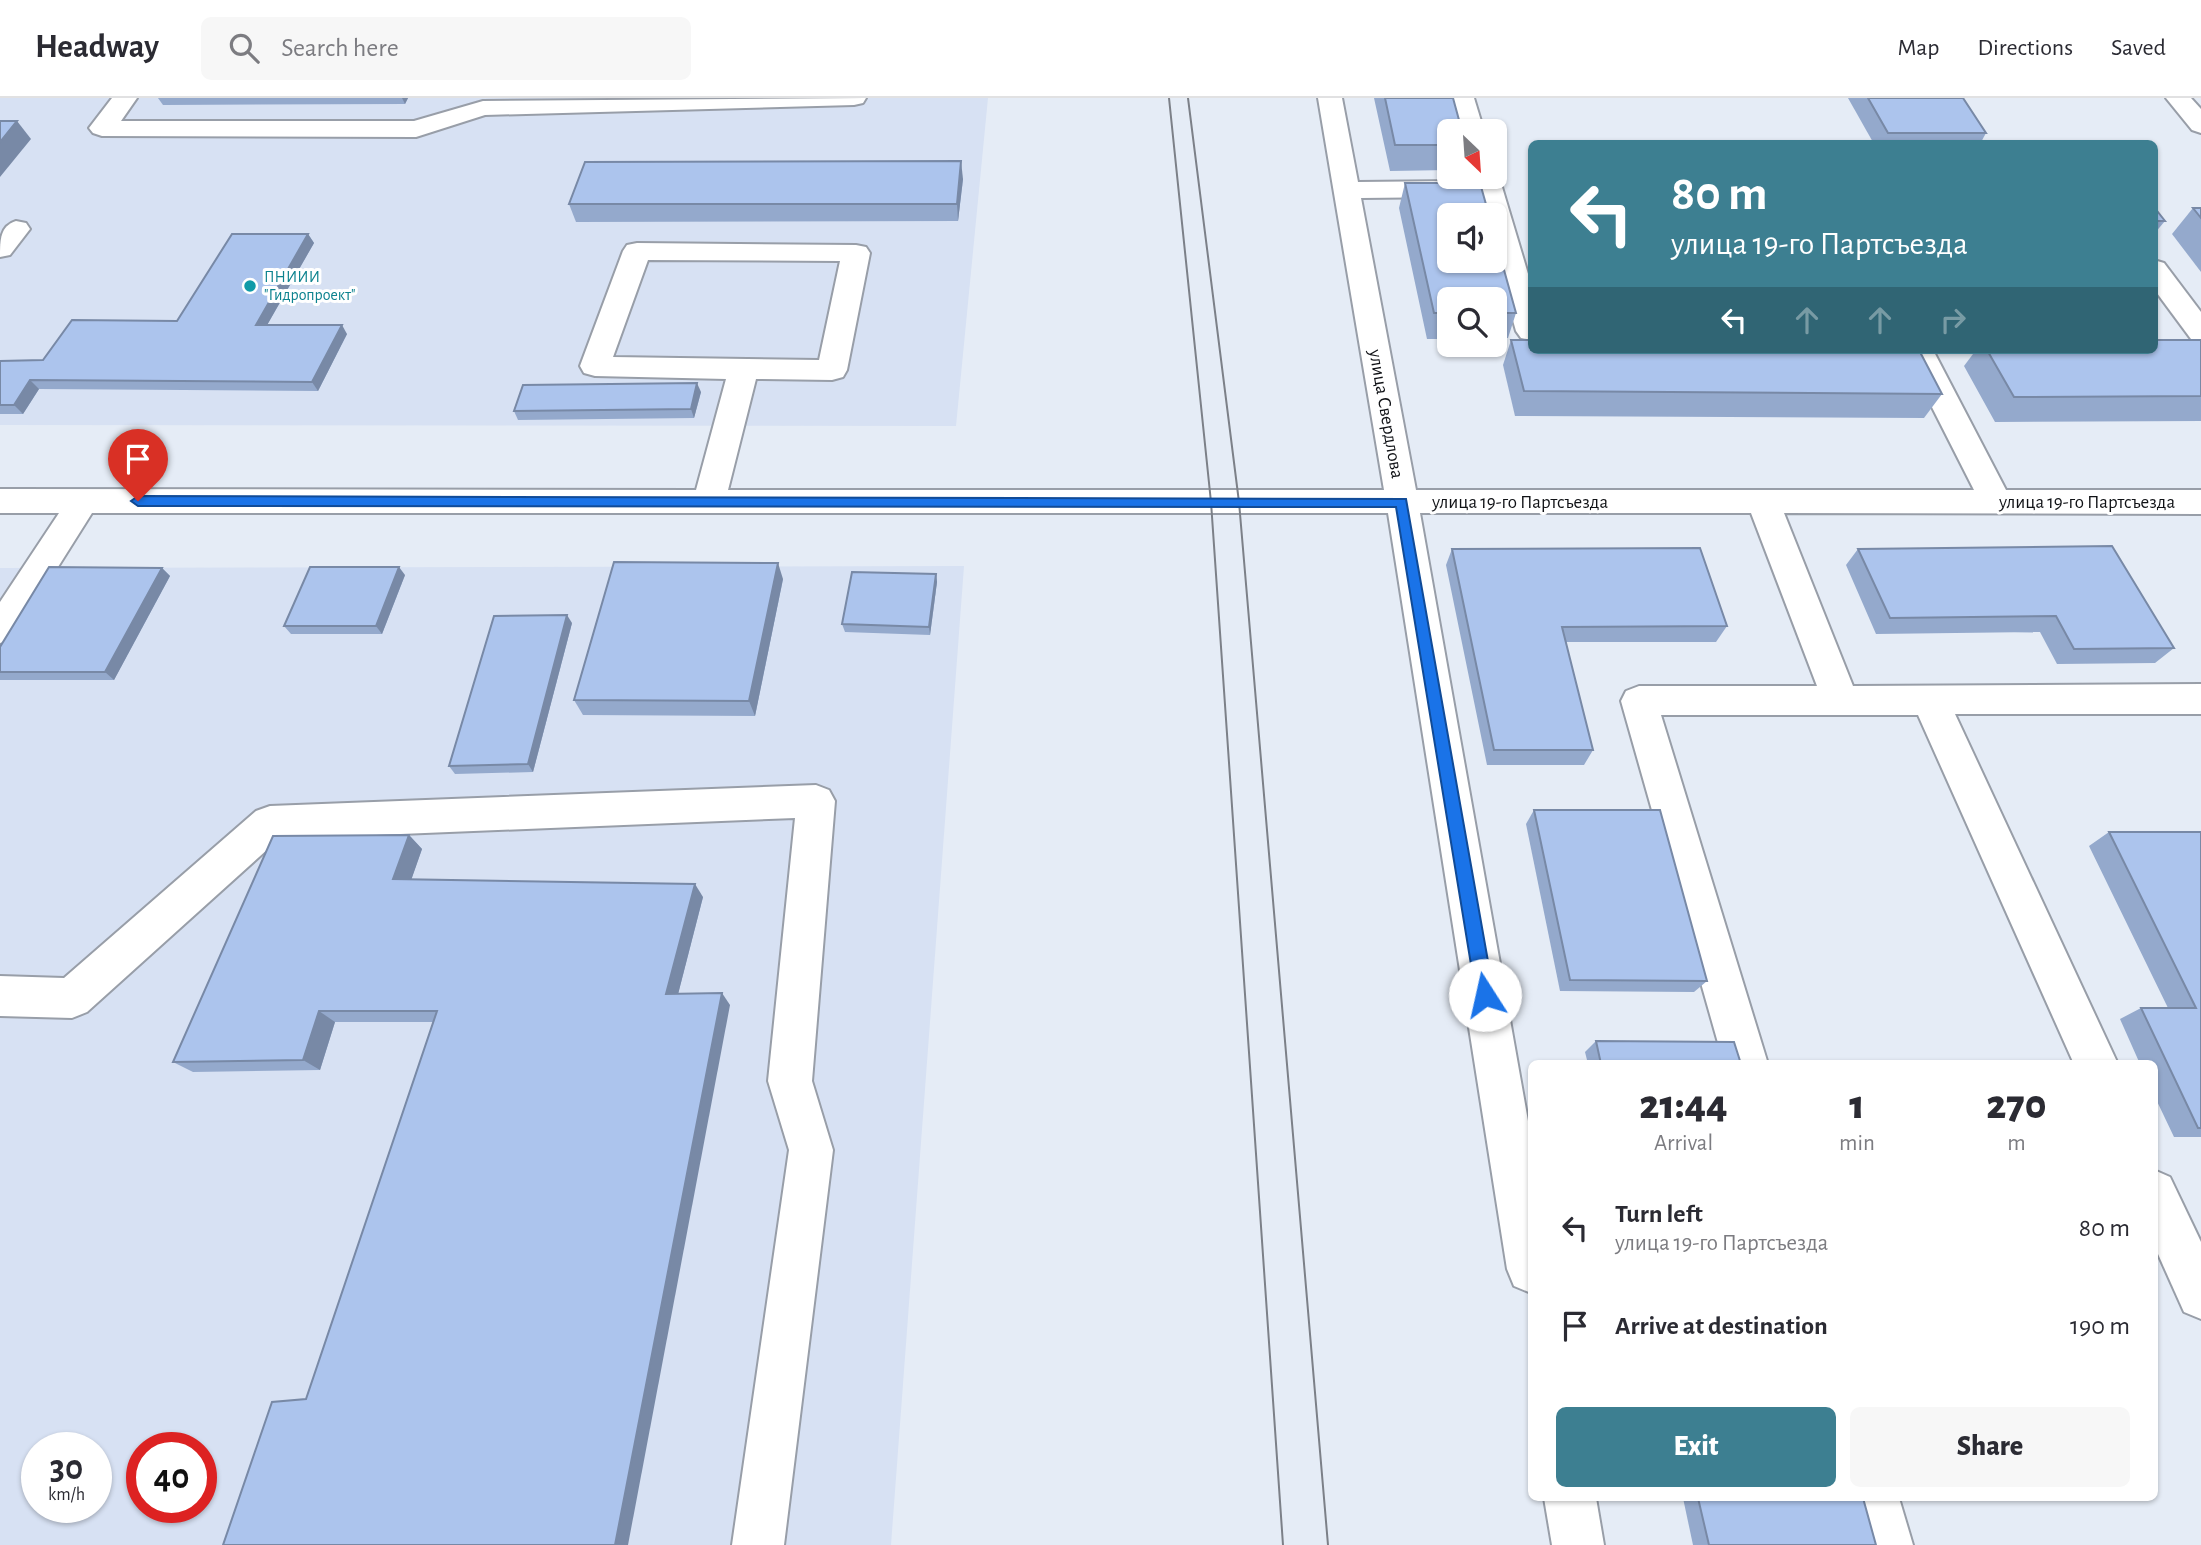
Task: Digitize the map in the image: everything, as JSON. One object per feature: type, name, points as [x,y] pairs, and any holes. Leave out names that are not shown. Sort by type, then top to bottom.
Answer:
[{"type":"street","points":[[125,98],[102,128],[416,129],[483,108],[854,98]]},
{"type":"street","name":"улица Свердлова","points":[[1330,98],[1402,502],[1528,1251]]},
{"type":"street","points":[[1462,98],[1468,119]]},
{"type":"street","points":[[2178,98],[2201,125]]},
{"type":"street","points":[[1347,190],[1437,186]]},
{"type":"street","points":[[1489,189],[1528,321]]},
{"type":"street","points":[[637,251],[856,253],[832,370],[744,369],[595,366],[637,251]]},
{"type":"street","points":[[2158,277],[2193,343]]},
{"type":"street","points":[[1920,354],[1996,502]]},
{"type":"street","points":[[709,501],[744,369]]},
{"type":"street","name":"улица 19-го Партсъезда","points":[[0,501],[2201,502]]},
{"type":"street","points":[[0,630],[83,501]]},
{"type":"street","points":[[1763,502],[1841,700]]},
{"type":"street","points":[[1745,1060],[1639,701],[2201,699]]},
{"type":"street","points":[[1930,700],[2094,1060]]},
{"type":"street","points":[[0,996],[72,998],[270,823],[816,801],[790,1081],[811,1150],[758,1545]]},
{"type":"street","points":[[2158,1202],[2201,1295]]},
{"type":"street","points":[[1571,1501],[1578,1545]]},
{"type":"street","points":[[1874,1501],[1887,1545]]},
{"type":"shaded area","points":[[0,98],[988,98],[956,426],[0,425]]},
{"type":"shaded area","points":[[964,566],[891,1545],[0,1545],[0,568]]},
{"type":"building","points":[[1385,98],[1453,98],[1459,119],[1437,119],[1437,145],[1395,145]]},
{"type":"building","points":[[1868,98],[1963,98],[1986,133],[1888,133]]},
{"type":"building","points":[[0,121],[17,121],[0,142]]},
{"type":"building","points":[[961,161],[957,204],[569,204],[585,162]]},
{"type":"building","points":[[1405,183],[1437,183],[1437,189],[1482,189],[1486,203],[1437,203],[1437,273],[1505,273],[1516,313],[1507,313],[1507,287],[1437,287],[1437,313],[1434,313]]},
{"type":"building","points":[[2193,208],[2201,208],[2201,218]]},
{"type":"building","points":[[2158,212],[2165,221],[2158,221]]},
{"type":"building","name":"ПНИИИ \"Гидропроект\"","points":[[232,234],[308,234],[256,325],[342,325],[312,382],[30,380],[14,405],[0,405],[0,361],[43,360],[72,320],[177,321]]},
{"type":"building","points":[[1511,340],[1528,340],[1528,354],[1921,354],[1942,394],[1524,391]]},
{"type":"building","points":[[2158,340],[2201,340],[2201,396],[2014,397],[1989,354],[2158,354]]},
{"type":"building","points":[[697,383],[691,409],[514,411],[523,385]]},
{"type":"building","points":[[2112,546],[2174,648],[2074,649],[2056,616],[1890,618],[1858,549]]},
{"type":"building","points":[[1700,548],[1727,626],[1562,627],[1593,750],[1494,750],[1452,549]]},
{"type":"building","points":[[614,562],[778,563],[749,701],[574,700]]},
{"type":"building","points":[[49,567],[162,568],[105,672],[0,672],[0,647]]},
{"type":"building","points":[[310,567],[399,567],[376,626],[284,626]]},
{"type":"building","points":[[852,572],[936,574],[929,627],[842,624]]},
{"type":"building","points":[[567,615],[528,764],[449,766],[494,616]]},
{"type":"building","points":[[1534,810],[1660,810],[1707,981],[1570,980]]},
{"type":"building","points":[[2109,832],[2201,832],[2201,1128],[2198,1128],[2141,1008],[2196,1008]]},
{"type":"building","points":[[409,835],[393,879],[695,884],[666,994],[722,993],[615,1545],[223,1545],[272,1402],[306,1399],[437,1011],[319,1011],[303,1060],[173,1062],[273,836]]},
{"type":"building","points":[[1596,1041],[1734,1042],[1740,1060],[1600,1060]]},
{"type":"building","points":[[1699,1501],[1864,1501],[1876,1545],[1709,1545]]},
{"type":"tram line","points":[[1169,98],[1211,502],[1283,1545]]},
{"type":"tram line","points":[[1188,98],[1239,502],[1328,1545]]},
{"type":"place","name":"ПНИИИ \"Гидропроект\"","points":[[250,286]]},
{"type":"route","points":[[138,501],[1402,502],[1485,995]]}]
